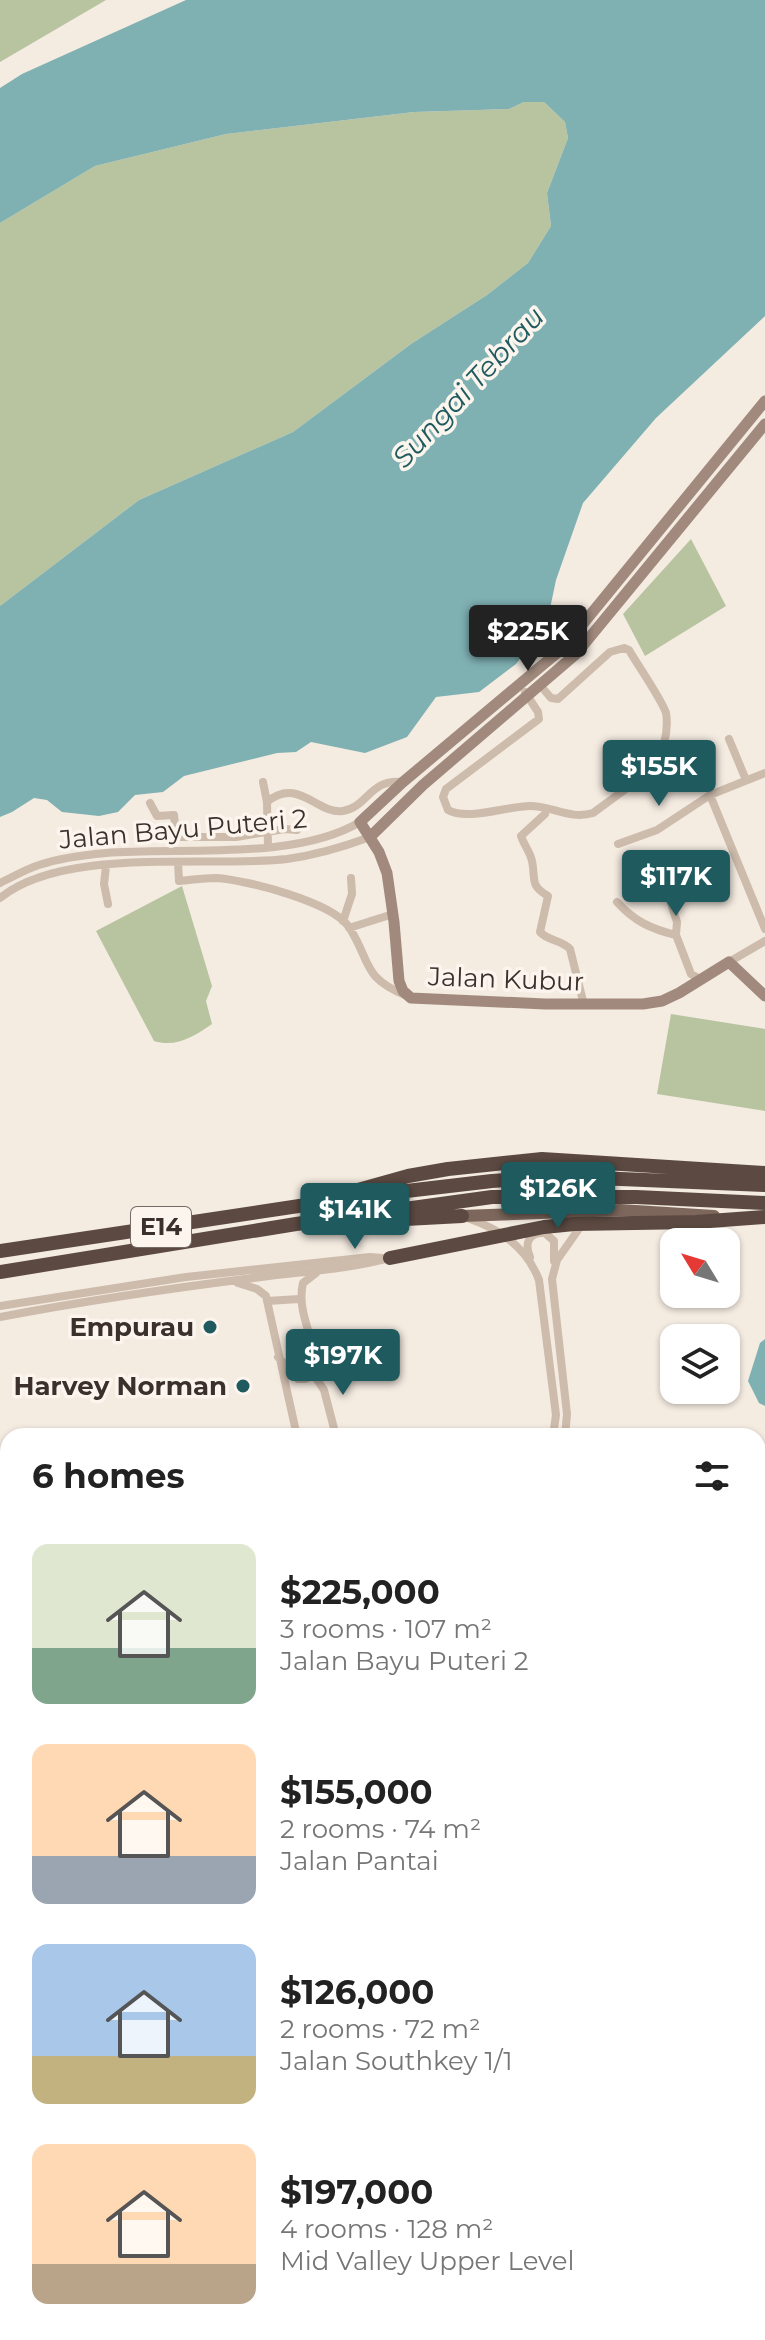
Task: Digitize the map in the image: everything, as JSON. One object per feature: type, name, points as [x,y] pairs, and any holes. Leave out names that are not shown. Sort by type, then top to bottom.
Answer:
[{"type":"highway","points":[[288,1209],[408,1176],[542,1159],[765,1173]]},
{"type":"highway","name":"E14","points":[[0,1250],[372,1195],[533,1178],[765,1185]]},
{"type":"highway","name":"E14","points":[[0,1272],[381,1211],[492,1197],[636,1197],[765,1203]]},
{"type":"highway","points":[[296,1224],[462,1216]]},
{"type":"highway","points":[[390,1258],[544,1227],[765,1218]]},
{"type":"main road","points":[[462,1216],[595,1210],[765,1218]]},
{"type":"street","name":"Jalan Bayu Puteri 2","points":[[0,883],[39,865],[71,858],[107,853],[268,847],[327,838],[360,822],[564,647],[765,401]]},
{"type":"street","name":"Jalan Bayu Puteri 2","points":[[0,898],[43,875],[75,869],[286,859],[333,850],[370,837],[423,785],[576,654],[765,424]]},
{"type":"street","points":[[525,681],[524,689],[539,719],[446,789],[443,797],[448,810],[461,814],[534,806],[582,816],[593,813],[660,761],[666,712],[629,650],[624,648],[610,652],[558,699],[551,698],[540,685]]},
{"type":"street","points":[[729,739],[746,780]]},
{"type":"street","points":[[618,844],[657,830],[710,795],[765,773]]},
{"type":"street","points":[[267,802],[274,795],[294,794],[338,811],[346,811],[381,784],[391,780],[403,782]]},
{"type":"street","points":[[263,782],[267,802],[268,847]]},
{"type":"street","points":[[710,795],[765,929]]},
{"type":"street","points":[[150,803],[157,816],[174,815],[176,834],[181,837],[228,837],[297,830]]},
{"type":"street","points":[[545,814],[521,836],[533,864],[537,890],[548,896],[540,932],[570,949],[584,1005]]},
{"type":"street","name":"Jalan Kubur","points":[[360,822],[387,873],[399,981],[403,991],[411,998],[584,1005],[643,1004],[662,1001],[679,993],[729,962]]},
{"type":"street","points":[[178,862],[179,881],[212,878],[242,882],[328,910],[346,924],[370,971],[394,991],[411,998]]},
{"type":"street","points":[[106,866],[104,884],[108,904]]},
{"type":"street","points":[[346,924],[352,894],[351,878]]},
{"type":"street","points":[[664,881],[677,922],[676,935],[691,974],[700,979]]},
{"type":"street","points":[[617,902],[634,919],[676,935]]},
{"type":"street","points":[[346,924],[393,914]]},
{"type":"street","points":[[765,941],[729,962],[765,996]]},
{"type":"street","points":[[553,1270],[561,1252],[595,1210]]},
{"type":"street","points":[[462,1216],[493,1227],[533,1265]]},
{"type":"street","points":[[554,1428],[556,1415],[539,1280],[527,1242],[535,1234],[545,1233],[554,1241],[552,1279],[567,1414],[566,1428]]},
{"type":"street","points":[[0,1306],[186,1277],[370,1257],[390,1258]]},
{"type":"street","points":[[0,1317],[56,1306],[268,1276],[354,1268],[390,1258]]},
{"type":"street","points":[[318,1272],[303,1283],[299,1299],[315,1360],[314,1375],[324,1390],[334,1428]]},
{"type":"street","points":[[235,1282],[262,1292],[267,1301],[295,1428]]},
{"type":"street","points":[[267,1301],[299,1299]]},
{"type":"street","points":[[278,1356],[298,1379],[314,1375]]},
{"type":"green space","points":[[0,0],[106,0],[0,62]]},
{"type":"green space","points":[[524,102],[544,102],[565,122],[568,138],[547,193],[551,226],[528,263],[487,295],[411,344],[293,432],[139,500],[0,606],[0,223],[95,166],[226,134],[414,112],[509,109]]},
{"type":"green space","points":[[691,539],[726,606],[645,656],[623,614]]},
{"type":"green space","points":[[182,886],[212,986],[206,1001],[212,1024],[185,1040],[162,1043],[154,1041],[96,931]]},
{"type":"green space","points":[[671,1014],[765,1029],[765,1111],[657,1094]]},
{"type":"water","name":"Sungai Tebrau","points":[[186,0],[765,0],[765,316],[656,418],[583,503],[556,580],[547,623],[516,664],[479,692],[436,697],[407,737],[365,753],[311,742],[296,752],[277,753],[184,776],[163,792],[135,795],[118,812],[99,816],[62,812],[47,800],[34,798],[0,817],[0,606],[139,500],[293,432],[411,344],[487,295],[528,263],[551,226],[547,193],[568,138],[565,122],[544,102],[524,102],[509,109],[414,112],[226,134],[95,166],[0,223],[0,88],[22,74]]},
{"type":"water","points":[[765,1339],[765,1406],[759,1403],[748,1381],[760,1343]]},
{"type":"place","name":"Empurau","points":[[210,1327]]},
{"type":"place","name":"Harvey Norman","points":[[243,1386]]}]
